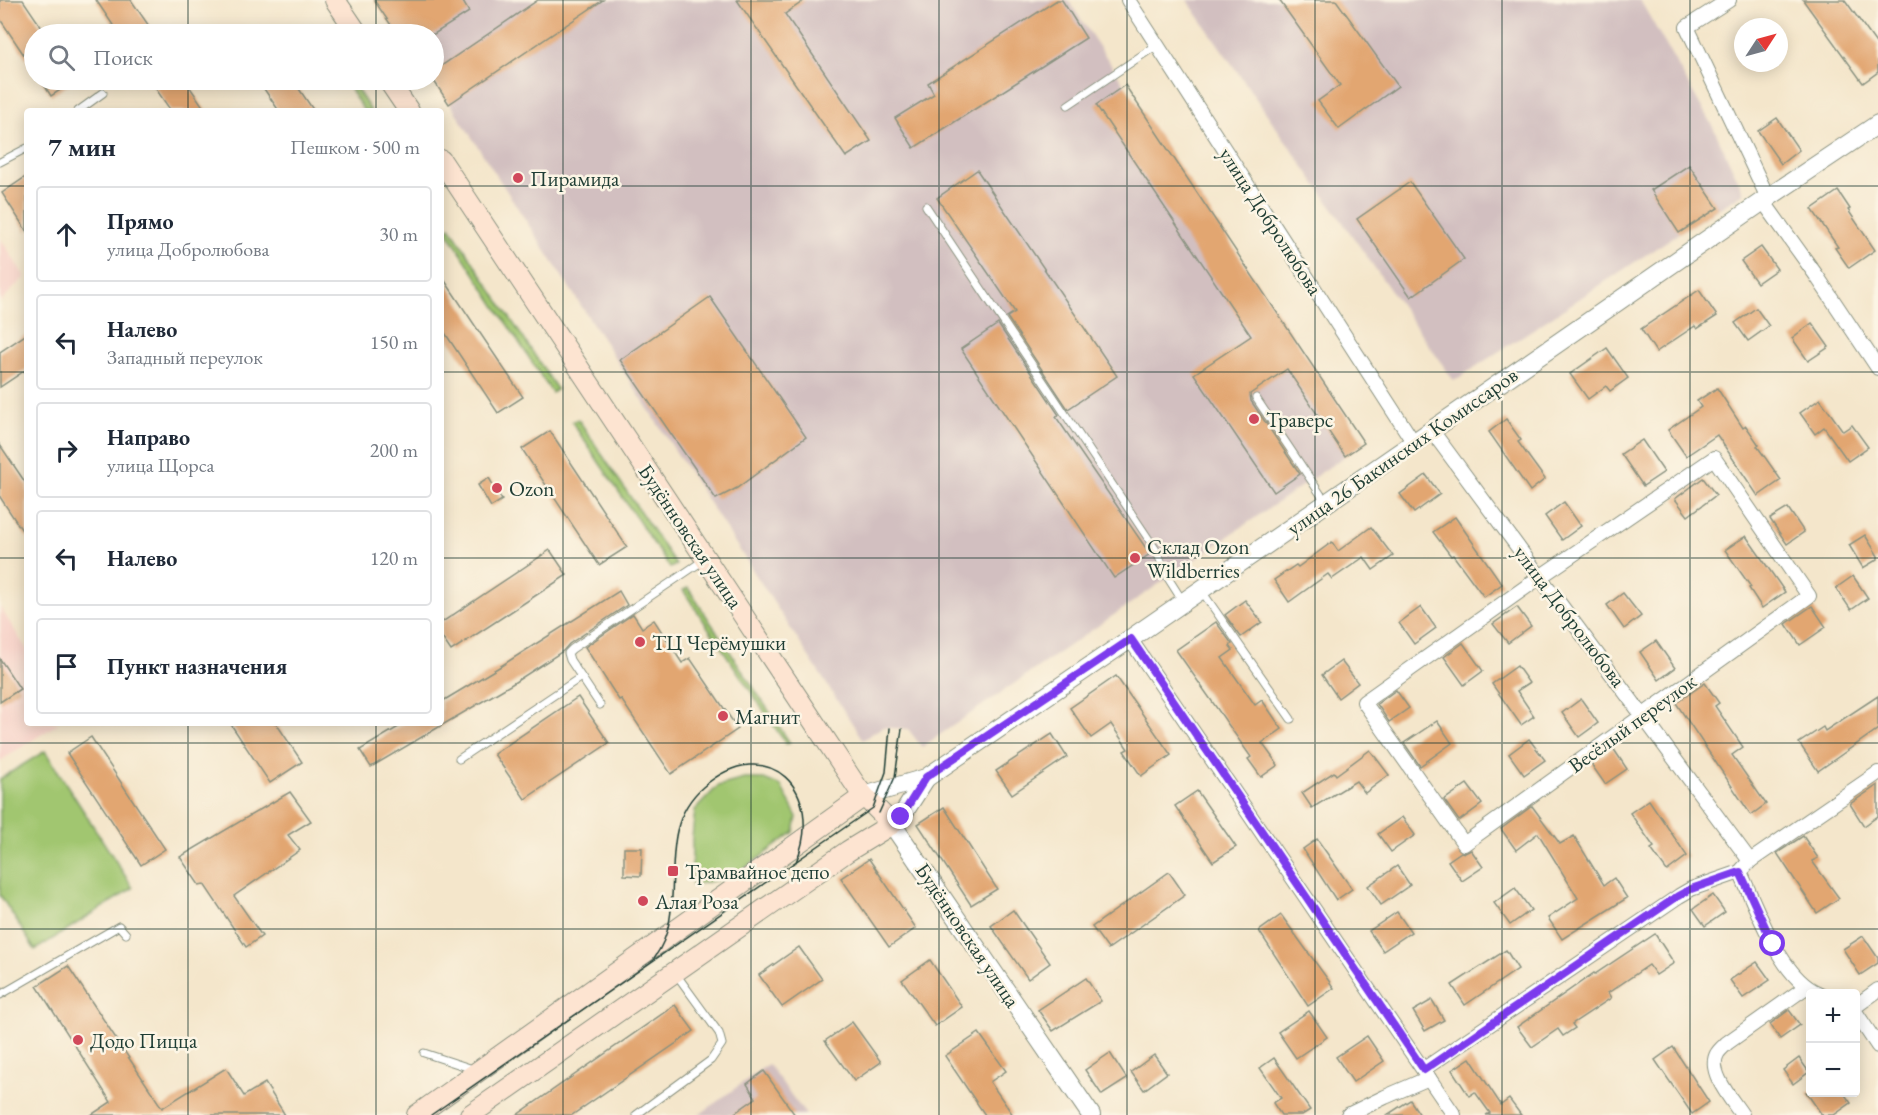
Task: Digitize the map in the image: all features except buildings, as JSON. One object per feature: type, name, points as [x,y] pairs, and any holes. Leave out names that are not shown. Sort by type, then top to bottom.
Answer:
[{"type":"main road","points":[[335,0],[351,24]]},
{"type":"main road","points":[[395,90],[407,108]]},
{"type":"main road","name":"Будённовская улица","points":[[444,165],[864,796],[892,824]]},
{"type":"main road","name":"улица 26 Бакинских Комиссаров","points":[[417,1115],[864,796]]},
{"type":"main road","name":"улица 26 Бакинских Комиссаров","points":[[470,1115],[848,851],[892,824]]},
{"type":"street","name":"улица Добролюбова","points":[[1128,0],[1414,443]]},
{"type":"street","points":[[1729,0],[1687,27],[1766,200],[1878,368]]},
{"type":"street","name":"улица 26 Бакинских Комиссаров","points":[[864,796],[926,777],[1131,639],[1878,124]]},
{"type":"street","name":"улица Добролюбова","points":[[1431,431],[1644,715],[1750,861]]},
{"type":"street","name":"Весёлый переулок","points":[[1714,458],[1809,596],[1464,844],[1364,702],[1540,577],[1714,458]]},
{"type":"street","points":[[1131,639],[1454,1115]]},
{"type":"street","points":[[1348,1115],[1426,1074],[1678,896],[1691,889],[1740,872],[1750,861],[1878,773]]},
{"type":"street","name":"улица 26 Бакинских Комиссаров","points":[[892,824],[901,817],[926,777]]},
{"type":"street","name":"Будённовская улица","points":[[892,824],[1091,1115]]},
{"type":"street","points":[[1740,872],[1773,944],[1806,987],[1811,989]]},
{"type":"street","points":[[1743,1115],[1718,1078],[1714,1063],[1717,1053],[1727,1043],[1806,987]]},
{"type":"street","points":[[1860,1003],[1878,990]]},
{"type":"street","points":[[1860,1019],[1878,1046]]},
{"type":"lane","points":[[1068,105],[1157,45]]},
{"type":"lane","points":[[82,108],[103,93]]},
{"type":"lane","points":[[0,162],[24,150]]},
{"type":"lane","points":[[926,206],[1156,550],[1168,578],[1184,602]]},
{"type":"lane","points":[[1257,398],[1326,504]]},
{"type":"lane","points":[[600,705],[570,660],[568,653],[706,558]]},
{"type":"lane","points":[[1201,590],[1291,719]]},
{"type":"lane","points":[[459,759],[581,677]]},
{"type":"lane","points":[[0,995],[119,926],[126,934]]},
{"type":"lane","points":[[636,1115],[711,1060],[722,1044],[719,1033],[674,972]]},
{"type":"lane","points":[[424,1053],[478,1071]]},
{"type":"shaded area","points":[[379,0],[1068,0],[1364,443],[922,747],[908,729],[882,727],[863,740],[441,90],[444,90],[444,24],[396,24]]},
{"type":"shaded area","points":[[1187,0],[1640,0],[1714,129],[1744,193],[1454,381]]},
{"type":"shaded area","points":[[0,238],[24,278],[0,302]]},
{"type":"shaded area","points":[[0,607],[24,645],[24,726],[54,726],[0,761]]},
{"type":"shaded area","points":[[768,1064],[806,1115],[699,1115]]},
{"type":"green space","points":[[350,90],[357,90],[369,108],[362,108]]},
{"type":"green space","points":[[450,227],[557,389],[552,393],[446,230]]},
{"type":"green space","points":[[578,419],[676,565],[670,568],[572,422]]},
{"type":"green space","points":[[688,588],[790,743],[786,744],[683,590]]},
{"type":"green space","points":[[45,751],[133,888],[35,950],[0,895],[0,779]]},
{"type":"green space","points":[[744,779],[764,779],[781,786],[797,817],[794,832],[733,877],[692,885],[692,838],[695,810],[718,786]]},
{"type":"tram line","points":[[431,1115],[873,808],[886,772],[890,728]]},
{"type":"tram line","points":[[879,813],[895,777],[902,729]]},
{"type":"tram line","points":[[654,958],[665,938],[670,917],[674,848],[678,826],[687,806],[703,787],[727,771],[749,765],[769,767],[785,777],[797,792],[803,812],[803,836],[796,862]]},
{"type":"place","name":"Пирамида","points":[[518,178]]},
{"type":"place","name":"Траверс","points":[[1254,419]]},
{"type":"place","name":"Ozon","points":[[497,488]]},
{"type":"place","name":"Склад Ozon Wildberries","points":[[1135,558]]},
{"type":"place","name":"ТЦ Черёмушки","points":[[640,642]]},
{"type":"place","name":"Магнит","points":[[723,716]]},
{"type":"place","name":"Трамвайное депо","points":[[673,871]]},
{"type":"place","name":"Алая Роза","points":[[643,901]]},
{"type":"place","name":"Додо Пицца","points":[[78,1040]]},
{"type":"route","points":[[901,817],[926,777],[1131,639],[1424,1070],[1691,889],[1740,872],[1773,944]]}]
